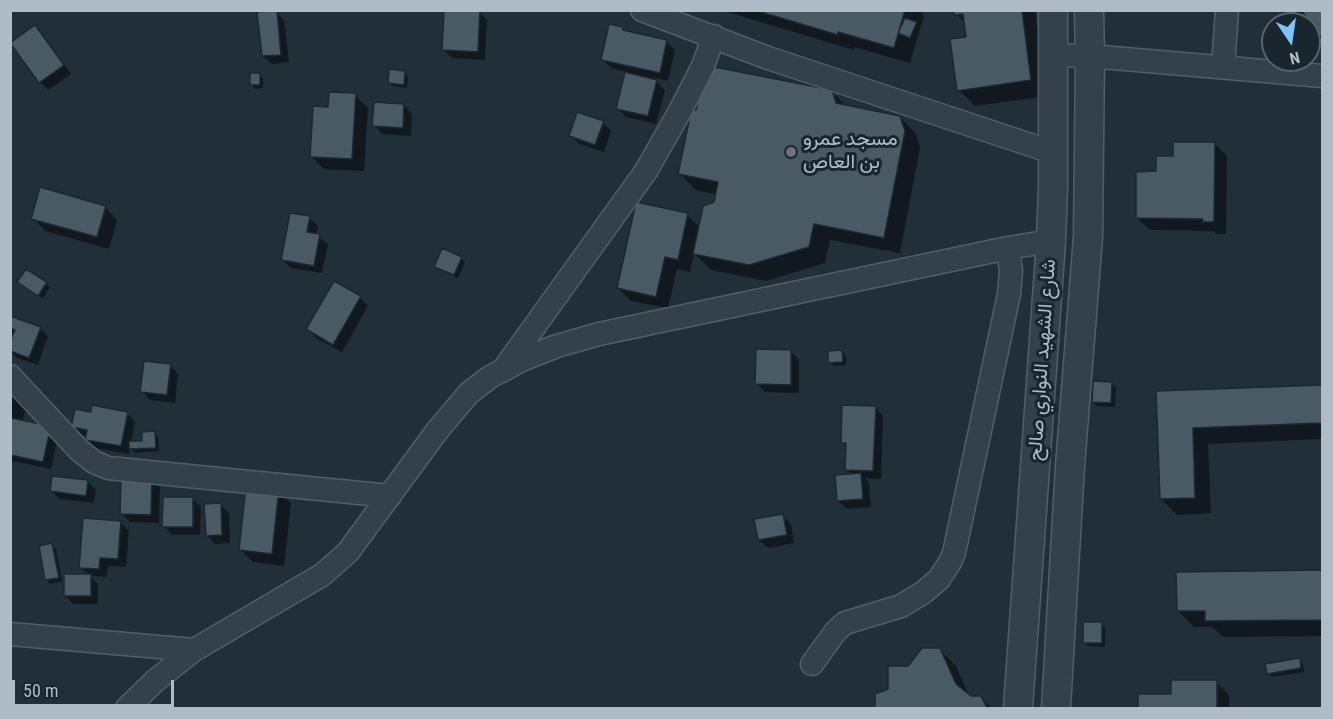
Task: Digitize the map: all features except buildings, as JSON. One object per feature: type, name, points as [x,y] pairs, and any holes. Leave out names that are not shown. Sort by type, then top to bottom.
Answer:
[{"type":"street","points":[[642,10],[768,58],[1052,152]]},
{"type":"street","name":"شارع الشهيد النواري صالح","points":[[1017,708],[1051,241],[1053,10]]},
{"type":"street","name":"شارع الشهيد النواري صالح","points":[[1056,708],[1070,466],[1088,237],[1089,10]]},
{"type":"street","points":[[1223,68],[1227,10]]},
{"type":"street","points":[[503,370],[646,171],[703,66],[714,36]]},
{"type":"street","points":[[1053,55],[1090,56],[1323,76]]},
{"type":"street","points":[[127,708],[156,680],[194,650],[322,575],[348,552],[437,430],[470,393],[490,377],[524,359],[557,346],[599,334],[1008,248],[1051,241]]},
{"type":"street","points":[[812,664],[845,623],[901,606],[924,592],[939,579],[950,562],[954,553],[1009,294],[1011,271],[1008,248]]},
{"type":"street","points":[[10,376],[79,450],[94,462],[108,468],[390,496]]},
{"type":"street","points":[[10,634],[194,650]]},
{"type":"street","points":[[1023,645],[1060,646]]},
{"type":"place","name":"مسجد عمرو بن العاص","points":[[791,152]]}]
